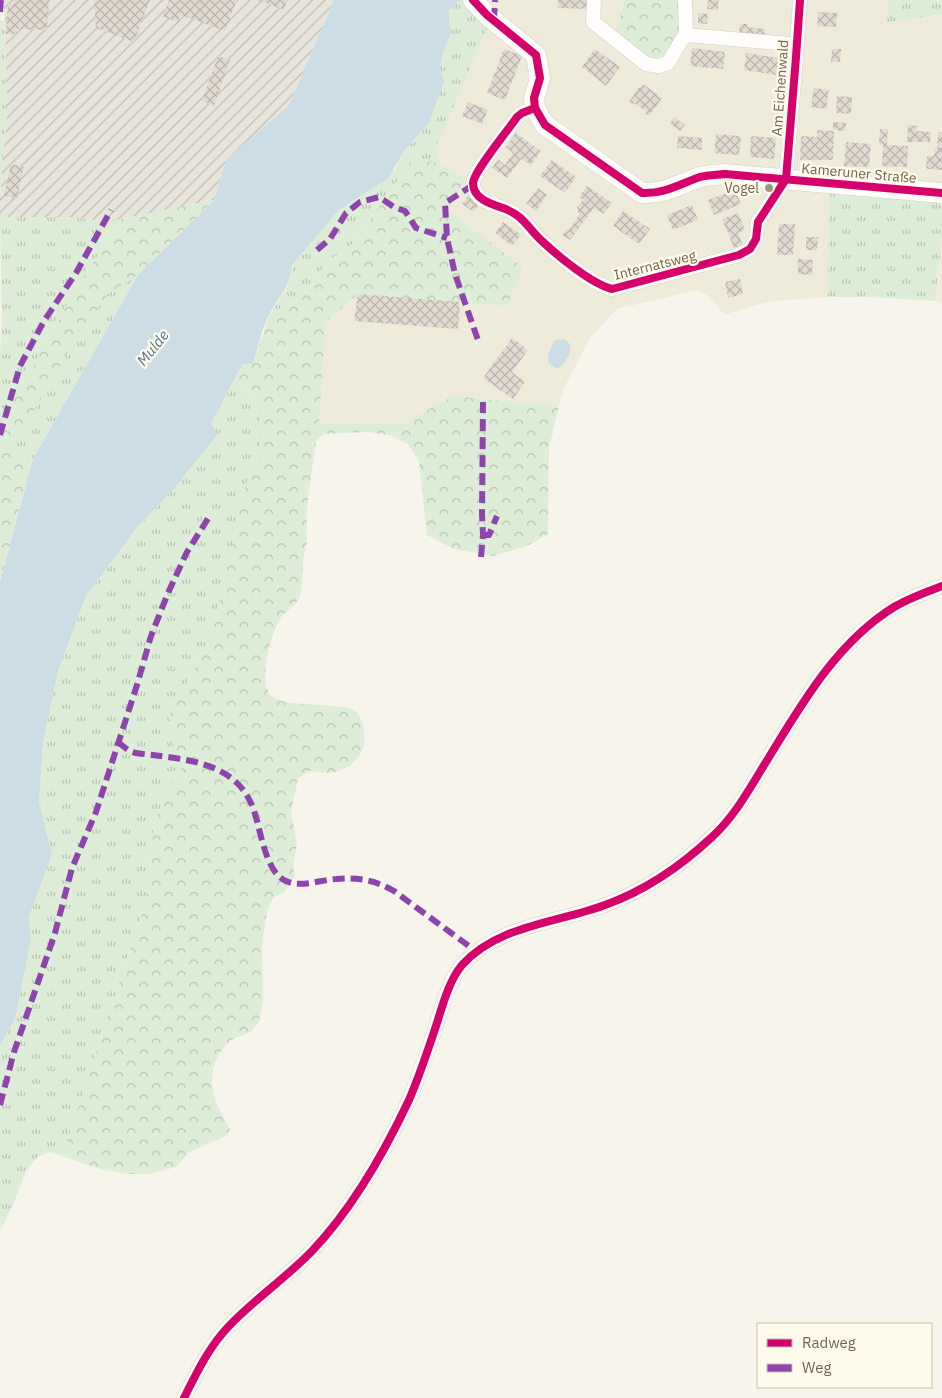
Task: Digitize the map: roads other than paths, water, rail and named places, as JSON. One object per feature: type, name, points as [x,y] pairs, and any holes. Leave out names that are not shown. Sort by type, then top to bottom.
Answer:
[{"type":"street","points":[[473,0],[536,56],[540,78],[534,98],[534,108]]},
{"type":"street","points":[[594,0],[593,22],[646,64],[659,66],[668,63],[686,35],[685,0]]},
{"type":"street","name":"Am Eichenwald","points":[[786,179],[800,0]]},
{"type":"street","name":"Am Eichenwald","points":[[686,35],[789,44],[796,48]]},
{"type":"street","name":"Kameruner Straße","points":[[534,108],[546,125],[642,192],[654,193],[673,188],[702,176],[725,174],[942,193]]},
{"type":"street","name":"Internatsweg","points":[[534,108],[517,117],[476,173],[474,189],[478,196],[486,202],[515,214],[530,226],[542,241],[603,287],[612,289],[631,285],[739,255],[750,249],[756,239],[758,222],[786,179]]},
{"type":"street","points":[[184,1398],[201,1364],[229,1326],[311,1252],[348,1206],[372,1169],[408,1100],[422,1067],[449,988],[460,967],[476,952],[498,938],[590,911],[631,894],[660,878],[704,844],[725,824],[737,808],[807,695],[834,660],[870,625],[894,607],[942,586]]},
{"type":"water","name":"Mulde","points":[[334,0],[460,0],[449,10],[449,22],[452,32],[444,50],[440,68],[444,81],[429,123],[405,150],[388,178],[339,210],[292,265],[287,286],[269,315],[264,327],[253,364],[243,364],[211,423],[217,435],[172,491],[138,526],[86,596],[58,671],[43,743],[39,802],[52,854],[29,917],[31,939],[15,1019],[0,1046],[0,583],[33,459],[138,275],[214,200],[226,160],[289,105]]},
{"type":"water","points":[[564,339],[570,344],[570,352],[566,361],[558,369],[548,363],[548,355],[555,340]]},
{"type":"place","name":"Vogel","points":[[769,188]]}]
